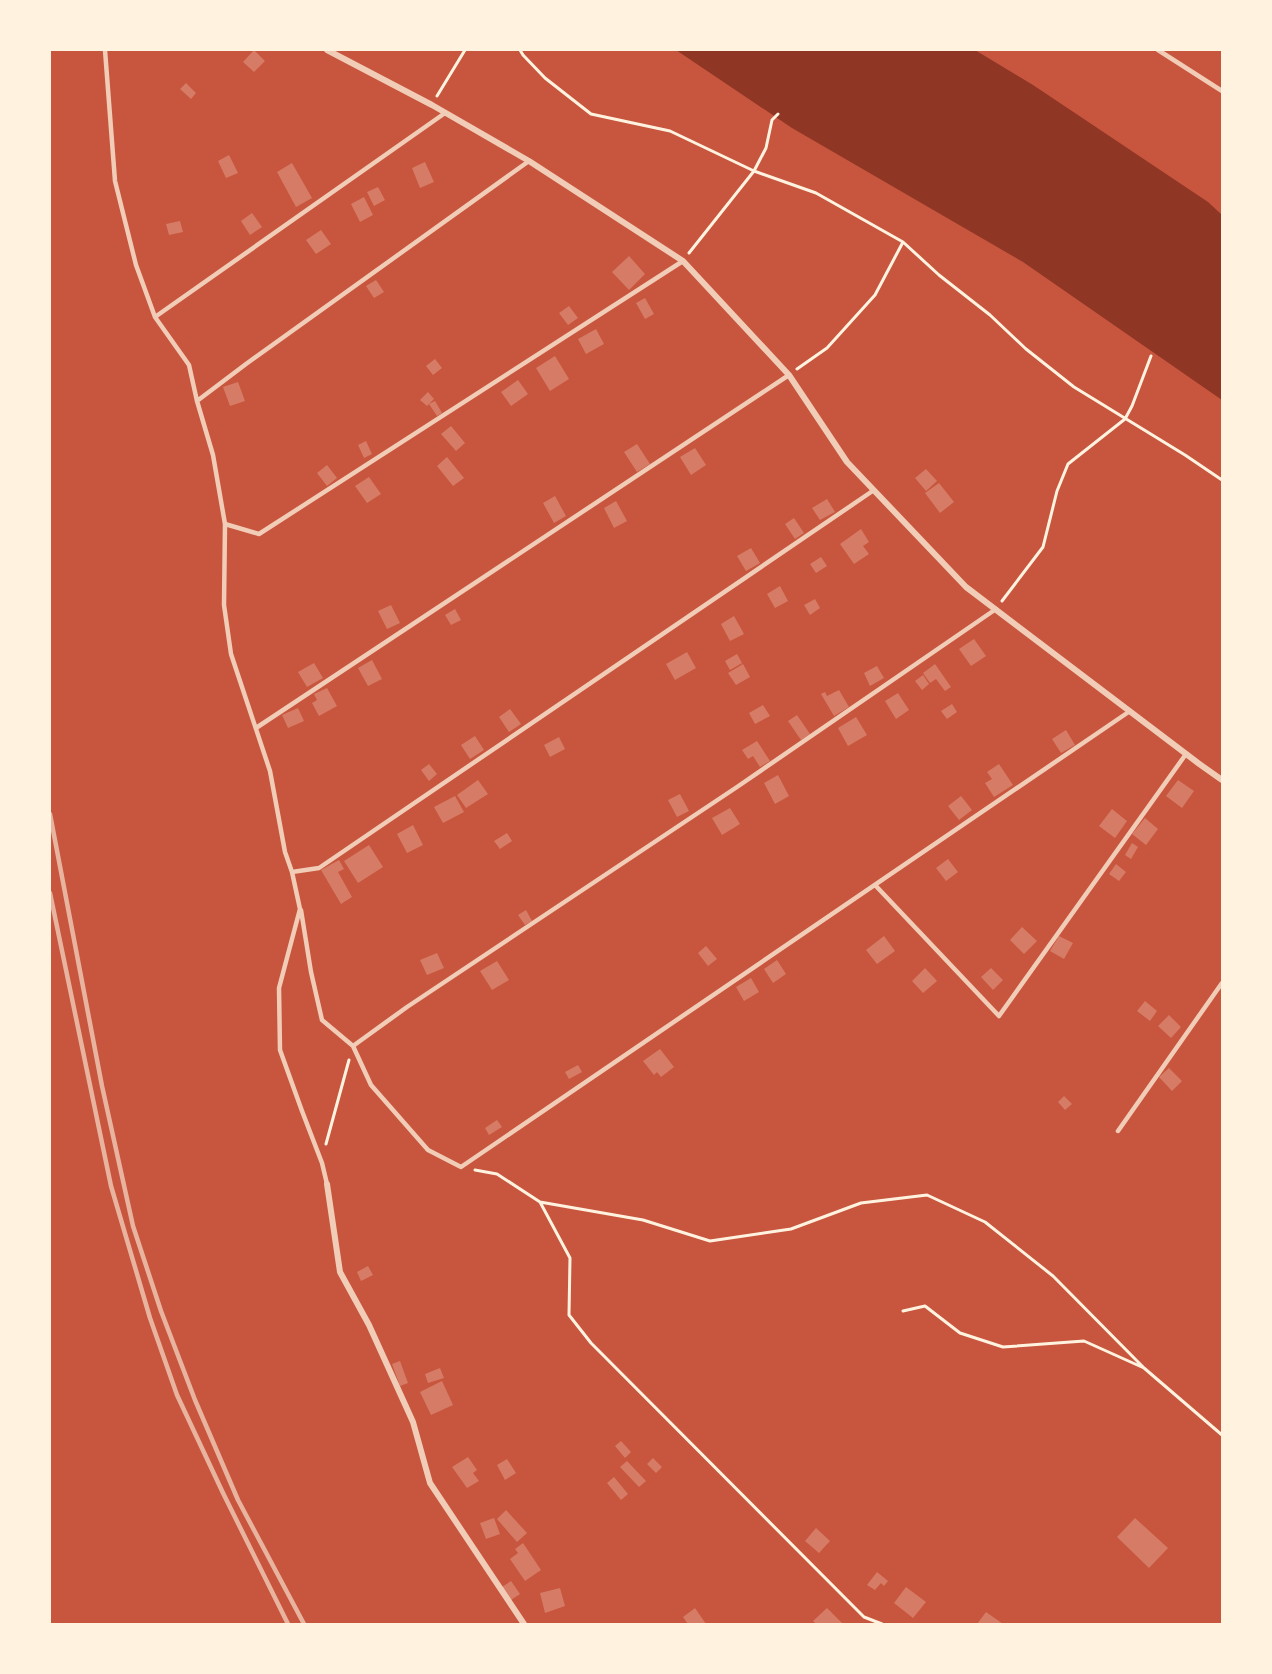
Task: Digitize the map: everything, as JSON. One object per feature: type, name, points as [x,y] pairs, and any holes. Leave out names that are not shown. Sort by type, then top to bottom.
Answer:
[{"type":"street","points":[[327,50],[432,105],[529,161],[683,261],[789,375],[847,462],[966,587],[1222,780]]},
{"type":"street","points":[[327,1184],[340,1272],[369,1326],[413,1422],[430,1483],[524,1624]]},
{"type":"lane","points":[[105,50],[115,181],[136,265],[155,317],[189,365],[213,455],[225,524],[224,605],[231,654],[270,771],[285,852],[292,872],[322,1020],[353,1046],[371,1085],[428,1150],[461,1167],[1130,711]]},
{"type":"lane","points":[[1158,50],[1222,91]]},
{"type":"lane","points":[[155,317],[445,113]]},
{"type":"lane","points":[[197,401],[529,161]]},
{"type":"lane","points":[[225,524],[259,534],[683,261]]},
{"type":"lane","points":[[256,728],[789,375]]},
{"type":"lane","points":[[292,872],[319,868],[874,490]]},
{"type":"lane","points":[[353,1046],[407,1007],[737,787],[996,609]]},
{"type":"lane","points":[[875,885],[999,1016],[1186,754]]},
{"type":"lane","points":[[300,909],[279,988],[280,1050],[321,1160],[327,1184]]},
{"type":"lane","points":[[1118,1131],[1222,983]]},
{"type":"path","points":[[432,105],[465,50]]},
{"type":"path","points":[[520,50],[545,78],[591,114],[670,130],[754,171],[816,193],[903,242],[1066,381],[1222,480]]},
{"type":"path","points":[[683,261],[754,171],[766,148],[772,120],[778,114]]},
{"type":"path","points":[[789,375],[827,348],[875,295],[903,242]]},
{"type":"path","points":[[996,609],[1043,547],[1057,491],[1068,464],[1125,419],[1151,356]]},
{"type":"path","points":[[321,1160],[353,1046]]},
{"type":"path","points":[[461,1167],[497,1174],[540,1202],[643,1220],[710,1241],[791,1229],[861,1203],[927,1195],[985,1222],[1053,1276],[1144,1368],[1222,1435]]},
{"type":"path","points":[[540,1202],[570,1257],[569,1315],[591,1343],[864,1617],[882,1624]]},
{"type":"path","points":[[903,1311],[925,1306],[960,1334],[1003,1347],[1084,1341],[1144,1368]]},
{"type":"shaded area","points":[[676,50],[975,50],[1033,85],[1208,202],[1222,215],[1222,400],[1023,262],[792,128]]},
{"type":"building","points":[[254,50],[265,61],[254,72],[243,62]]},
{"type":"building","points":[[186,83],[196,93],[191,99],[180,89]]},
{"type":"building","points":[[229,155],[238,173],[226,178],[218,161]]},
{"type":"building","points":[[425,162],[434,182],[420,188],[412,168]]},
{"type":"building","points":[[292,163],[312,198],[296,207],[277,172]]},
{"type":"building","points":[[378,187],[385,200],[374,206],[367,192]]},
{"type":"building","points":[[364,197],[373,215],[360,222],[351,204]]},
{"type":"building","points":[[252,213],[262,227],[250,235],[241,221]]},
{"type":"building","points":[[180,221],[183,232],[169,235],[166,224]]},
{"type":"building","points":[[321,230],[331,244],[316,254],[306,240]]},
{"type":"building","points":[[629,256],[645,274],[629,290],[612,272]]},
{"type":"building","points":[[376,280],[384,292],[374,298],[366,286]]},
{"type":"building","points":[[645,298],[654,314],[645,319],[636,303]]},
{"type":"building","points":[[569,306],[578,318],[568,325],[559,313]]},
{"type":"building","points":[[596,329],[604,344],[586,354],[578,339]]},
{"type":"building","points":[[555,356],[569,379],[550,391],[536,368]]},
{"type":"building","points":[[435,359],[442,368],[433,375],[426,366]]},
{"type":"building","points":[[518,380],[528,394],[511,406],[501,392]]},
{"type":"building","points":[[238,382],[245,401],[230,406],[223,387]]},
{"type":"building","points":[[428,392],[434,399],[427,406],[420,400]]},
{"type":"building","points":[[435,401],[442,413],[437,416],[429,404]]},
{"type":"building","points":[[451,426],[465,443],[456,451],[441,434]]},
{"type":"building","points":[[366,441],[372,454],[364,458],[358,445]]},
{"type":"building","points":[[637,444],[650,464],[637,472],[624,452]]},
{"type":"building","points":[[695,448],[706,465],[691,475],[680,457]]},
{"type":"building","points":[[447,457],[464,478],[453,486],[437,466]]},
{"type":"building","points":[[327,465],[337,478],[327,486],[317,473]]},
{"type":"building","points":[[926,469],[937,481],[926,491],[915,478]]},
{"type":"building","points":[[369,477],[381,494],[367,503],[355,486]]},
{"type":"building","points":[[939,483],[954,502],[940,513],[925,493]]},
{"type":"building","points":[[555,496],[566,516],[554,523],[543,503]]},
{"type":"building","points":[[827,499],[835,512],[820,520],[812,508]]},
{"type":"building","points":[[616,501],[627,521],[614,528],[604,508]]},
{"type":"building","points":[[794,518],[804,533],[795,539],[785,524]]},
{"type":"building","points":[[861,529],[869,542],[863,546],[869,554],[854,564],[840,544]]},
{"type":"building","points":[[751,548],[760,563],[746,571],[737,556]]},
{"type":"building","points":[[821,557],[827,566],[816,573],[810,564]]},
{"type":"building","points":[[780,586],[788,601],[775,608],[767,594]]},
{"type":"building","points":[[815,599],[820,608],[810,615],[804,605]]},
{"type":"building","points":[[391,605],[400,623],[387,629],[378,611]]},
{"type":"building","points":[[455,609],[461,620],[451,625],[445,615]]},
{"type":"building","points":[[734,616],[744,634],[730,641],[721,624]]},
{"type":"building","points":[[974,639],[986,656],[971,666],[959,649]]},
{"type":"building","points":[[687,652],[696,668],[675,680],[666,664]]},
{"type":"building","points":[[737,654],[742,663],[730,670],[725,661]]},
{"type":"building","points":[[372,660],[382,679],[368,686],[358,668]]},
{"type":"building","points":[[314,663],[323,678],[307,687],[298,672]]},
{"type":"building","points":[[743,664],[750,677],[736,685],[728,673]]},
{"type":"building","points":[[935,664],[951,687],[945,691],[936,679],[930,683],[923,673]]},
{"type":"building","points":[[877,666],[884,678],[870,686],[864,673]]},
{"type":"building","points":[[923,675],[929,684],[922,690],[915,681]]},
{"type":"building","points":[[327,688],[337,706],[319,716],[312,703],[317,700],[314,694]]},
{"type":"building","points":[[839,690],[849,707],[834,716],[821,694],[825,692],[827,696]]},
{"type":"building","points":[[898,693],[909,710],[896,719],[885,701]]},
{"type":"building","points":[[952,704],[957,712],[947,719],[941,711]]},
{"type":"building","points":[[763,705],[770,716],[755,724],[749,713]]},
{"type":"building","points":[[298,708],[304,721],[288,728],[282,715]]},
{"type":"building","points":[[510,709],[521,724],[509,732],[499,717]]},
{"type":"building","points":[[797,715],[810,734],[801,740],[788,721]]},
{"type":"building","points":[[856,717],[867,735],[848,746],[838,728]]},
{"type":"building","points":[[1066,730],[1075,745],[1061,753],[1052,739]]},
{"type":"building","points":[[475,736],[484,750],[470,759],[461,745]]},
{"type":"building","points":[[559,737],[565,749],[550,757],[544,745]]},
{"type":"building","points":[[757,741],[770,761],[760,767],[753,756],[748,759],[742,750]]},
{"type":"building","points":[[429,764],[437,774],[429,781],[421,770]]},
{"type":"building","points":[[999,764],[1013,785],[994,797],[985,783],[992,779],[987,772]]},
{"type":"building","points":[[778,775],[789,796],[775,804],[764,783]]},
{"type":"building","points":[[478,780],[488,794],[466,808],[457,795]]},
{"type":"building","points":[[1178,780],[1194,791],[1182,808],[1166,796]]},
{"type":"building","points":[[680,794],[689,811],[677,817],[668,800]]},
{"type":"building","points":[[455,796],[464,812],[443,823],[434,807]]},
{"type":"building","points":[[961,796],[972,810],[959,820],[948,806]]},
{"type":"building","points":[[730,808],[740,824],[722,835],[712,818]]},
{"type":"building","points":[[1112,809],[1127,821],[1115,838],[1099,826]]},
{"type":"building","points":[[1145,818],[1158,829],[1146,845],[1132,834]]},
{"type":"building","points":[[413,825],[423,845],[407,853],[397,834]]},
{"type":"building","points":[[507,833],[512,841],[500,849],[494,841]]},
{"type":"building","points":[[1132,843],[1138,847],[1131,859],[1125,855]]},
{"type":"building","points":[[369,845],[383,867],[358,883],[344,861]]},
{"type":"building","points":[[948,859],[958,872],[946,881],[936,868]]},
{"type":"building","points":[[339,860],[344,869],[338,872],[352,897],[341,904],[321,870]]},
{"type":"building","points":[[1116,864],[1126,872],[1119,881],[1109,874]]},
{"type":"building","points":[[526,910],[532,921],[525,925],[518,915]]},
{"type":"building","points":[[1022,927],[1037,941],[1024,954],[1010,940]]},
{"type":"building","points":[[884,936],[895,951],[877,964],[866,950]]},
{"type":"building","points":[[1059,936],[1073,943],[1064,959],[1050,951]]},
{"type":"building","points":[[706,946],[717,959],[708,966],[698,953]]},
{"type":"building","points":[[437,953],[444,968],[427,975],[420,960]]},
{"type":"building","points":[[777,960],[786,974],[773,983],[764,969]]},
{"type":"building","points":[[497,961],[509,980],[492,990],[480,971]]},
{"type":"building","points":[[925,968],[937,981],[923,993],[912,981]]},
{"type":"building","points":[[991,968],[1003,980],[993,990],[981,977]]},
{"type":"building","points":[[751,978],[759,992],[744,1001],[736,987]]},
{"type":"building","points":[[1145,1001],[1157,1011],[1150,1021],[1137,1011]]},
{"type":"building","points":[[1169,1015],[1181,1027],[1171,1038],[1158,1026]]},
{"type":"building","points":[[660,1049],[674,1067],[661,1077],[657,1072],[654,1075],[643,1061]]},
{"type":"building","points":[[578,1065],[582,1072],[569,1079],[565,1072]]},
{"type":"building","points":[[1169,1068],[1182,1081],[1172,1091],[1159,1077]]},
{"type":"building","points":[[1064,1096],[1072,1104],[1065,1110],[1058,1102]]},
{"type":"building","points":[[497,1120],[502,1127],[489,1135],[485,1128]]},
{"type":"building","points":[[368,1266],[373,1275],[361,1281],[357,1272]]},
{"type":"building","points":[[400,1361],[408,1383],[400,1386],[392,1364]]},
{"type":"building","points":[[440,1368],[444,1378],[428,1383],[425,1374]]},
{"type":"building","points":[[442,1381],[453,1405],[431,1415],[420,1392]]},
{"type":"building","points":[[621,1441],[631,1452],[625,1458],[615,1446]]},
{"type":"building","points":[[468,1457],[477,1470],[473,1473],[479,1481],[467,1488],[452,1467]]},
{"type":"building","points":[[653,1458],[662,1467],[656,1473],[647,1464]]},
{"type":"building","points":[[507,1459],[516,1473],[505,1480],[497,1465]]},
{"type":"building","points":[[627,1461],[646,1481],[639,1487],[620,1467]]},
{"type":"building","points":[[614,1477],[628,1494],[621,1500],[607,1483]]},
{"type":"building","points":[[506,1510],[527,1533],[517,1542],[497,1519]]},
{"type":"building","points":[[494,1518],[500,1534],[486,1539],[480,1523]]},
{"type":"building","points":[[1135,1518],[1168,1548],[1149,1568],[1117,1537]]},
{"type":"building","points":[[816,1528],[830,1541],[819,1553],[805,1541]]},
{"type":"building","points":[[523,1543],[541,1570],[525,1581],[510,1559],[518,1553],[515,1549]]},
{"type":"building","points":[[877,1572],[888,1581],[884,1586],[881,1583],[875,1590],[867,1585]]},
{"type":"building","points":[[511,1581],[520,1594],[511,1600],[502,1587]]},
{"type":"building","points":[[906,1587],[926,1602],[913,1618],[894,1603]]},
{"type":"building","points":[[560,1588],[565,1606],[545,1613],[540,1593]]},
{"type":"building","points":[[695,1608],[706,1624],[688,1624],[683,1617]]},
{"type":"building","points":[[827,1608],[843,1624],[816,1624],[813,1621]]},
{"type":"building","points":[[986,1612],[1003,1624],[977,1624]]},
{"type":"railway","points":[[50,814],[102,1086],[133,1226],[161,1311],[195,1400],[238,1500],[304,1624]]},
{"type":"railway","points":[[50,893],[111,1186],[150,1318],[177,1395],[288,1624]]}]
